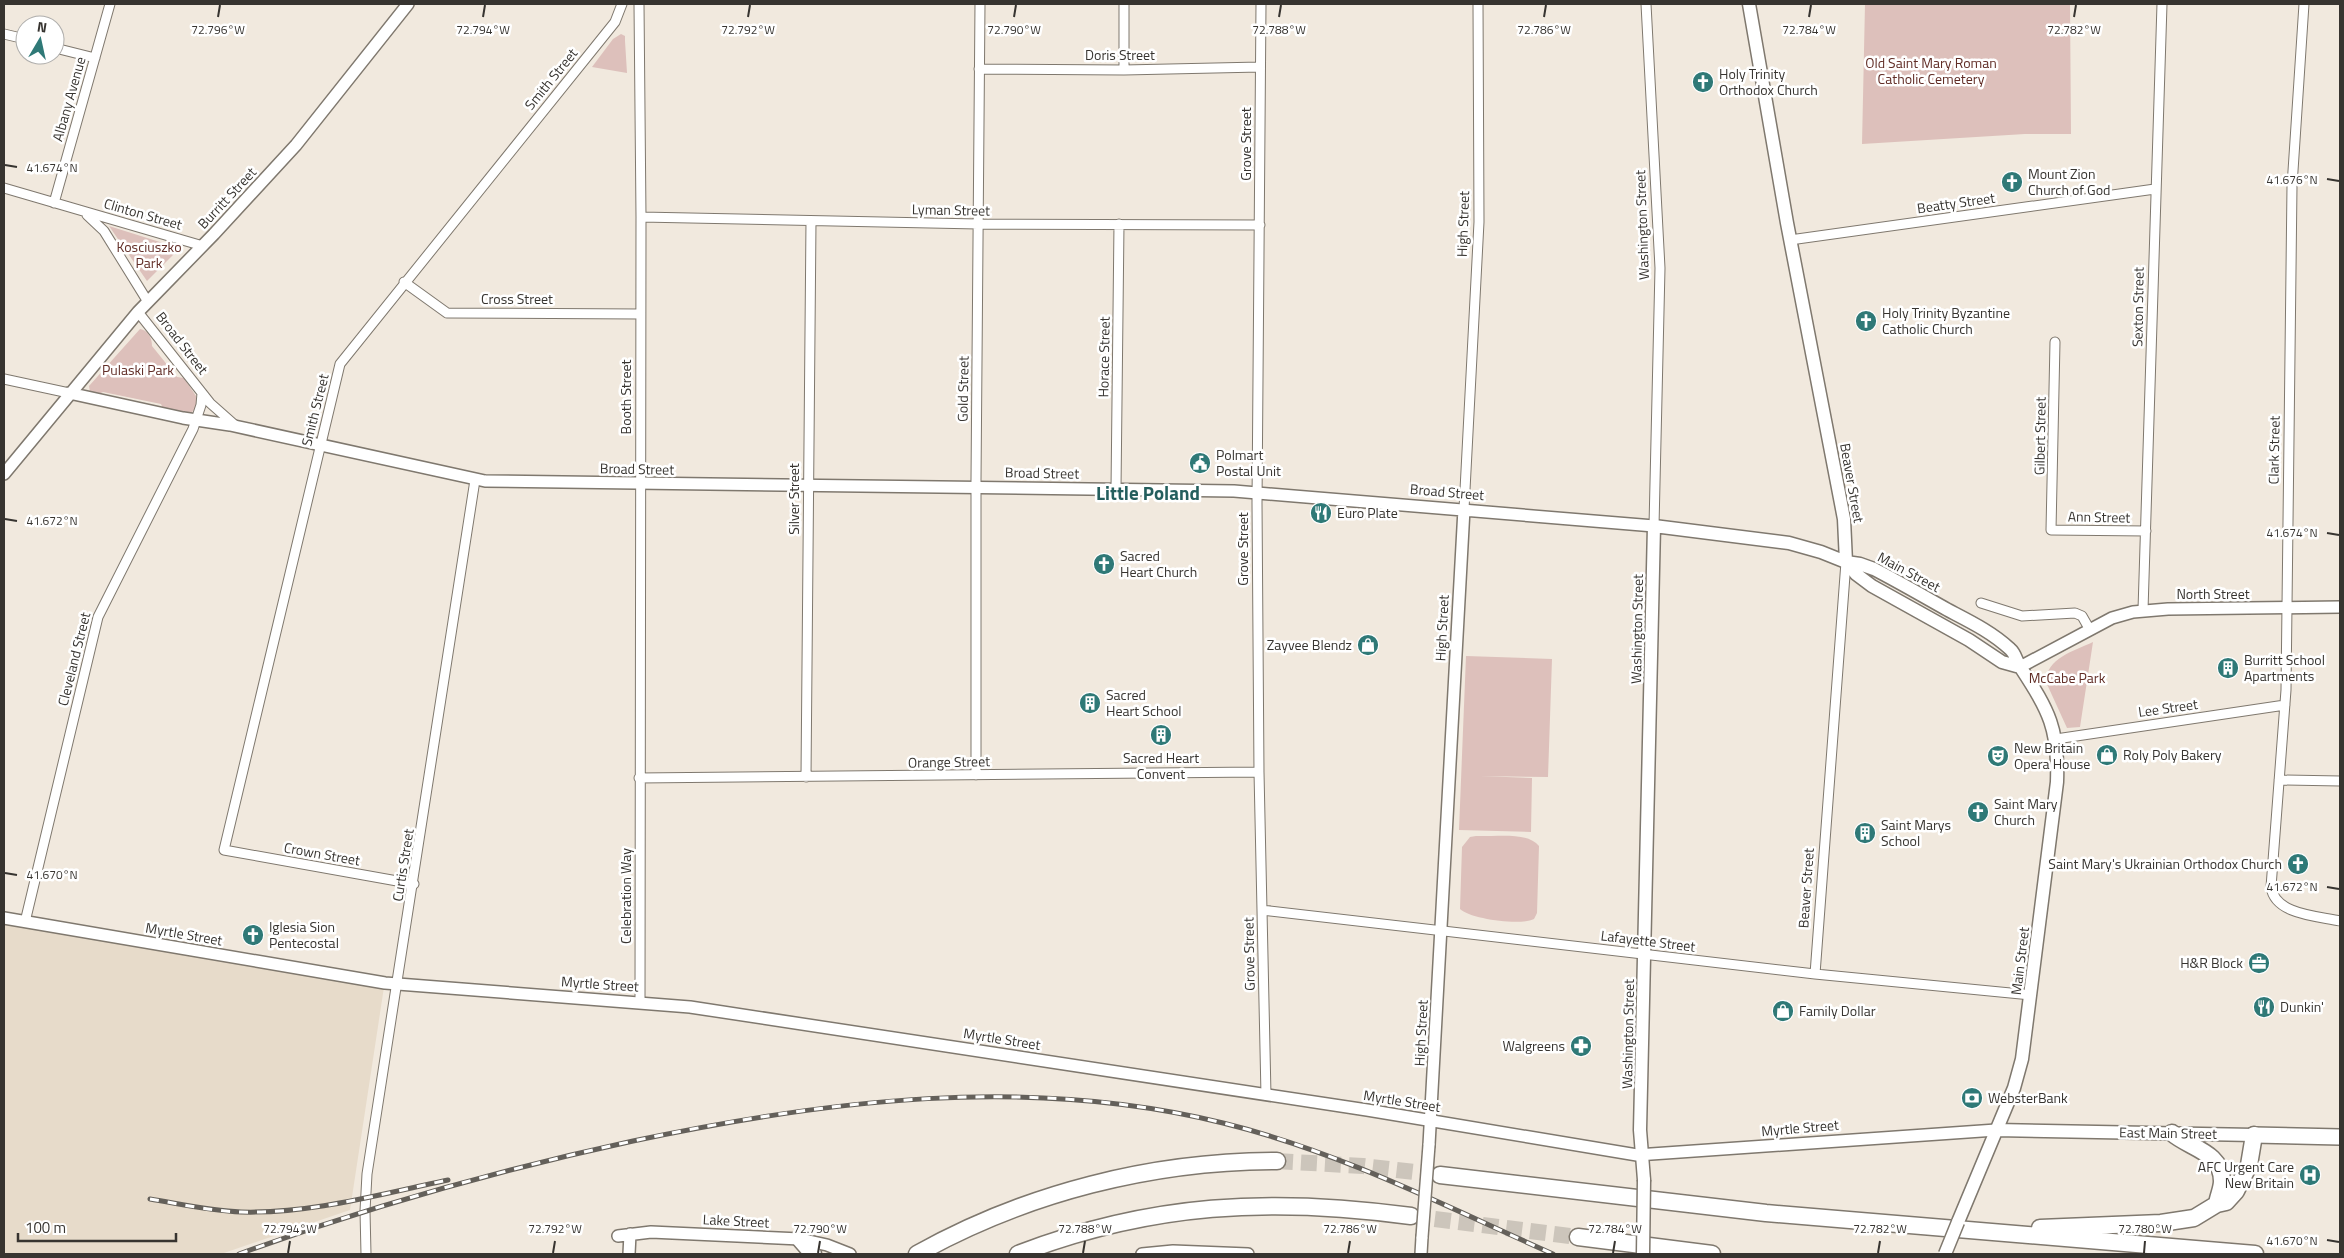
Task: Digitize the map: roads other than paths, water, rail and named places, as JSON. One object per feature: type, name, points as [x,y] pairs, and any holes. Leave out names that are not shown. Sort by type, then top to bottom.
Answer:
[{"type":"highway","points":[[2172,1133],[2207,1154],[2219,1167],[2222,1184],[2217,1204]]},
{"type":"highway","points":[[2011,1234],[2049,1228],[2176,1222],[2194,1218],[2217,1204],[2229,1200],[2240,1184],[2250,1160],[2254,1135]]},
{"type":"highway","points":[[917,1254],[1012,1210],[1088,1186],[1182,1166],[1227,1162],[1277,1161]]},
{"type":"highway","points":[[1440,1175],[1727,1209],[2255,1254]]},
{"type":"highway","points":[[1018,1254],[1074,1234],[1118,1223],[1210,1208],[1310,1205],[1412,1216]]},
{"type":"highway","points":[[1578,1237],[1712,1254]]},
{"type":"highway","points":[[800,1239],[813,1254]]},
{"type":"main road","name":"Beaver Street","points":[[1749,4],[1790,240],[1844,519],[1846,562]]},
{"type":"main road","name":"Broad Street","points":[[1654,526],[1793,544],[1846,562]]},
{"type":"main road","name":"Washington Street","points":[[1643,1254],[1644,1180],[1640,1130],[1654,526]]},
{"type":"main road","name":"Main Street","points":[[1846,562],[1874,569],[1982,629],[2011,650],[2044,705],[2056,739],[2057,787],[2021,1066],[1945,1254]]},
{"type":"main road","name":"East Main Street","points":[[1996,1130],[2340,1136]]},
{"type":"street","name":"Albany Avenue","points":[[54,202],[110,4]]},
{"type":"street","name":"Burritt Street","points":[[4,474],[69,393],[138,312],[203,246],[301,139],[408,4]]},
{"type":"street","name":"Smith Street","points":[[224,850],[340,364],[404,282],[615,22],[622,4]]},
{"type":"street","name":"Booth Street","points":[[639,4],[641,217],[639,790]]},
{"type":"street","name":"Gold Street","points":[[976,775],[980,4]]},
{"type":"street","points":[[1124,4],[1124,70]]},
{"type":"street","name":"Grove Street","points":[[1261,4],[1257,492],[1259,772],[1266,1095]]},
{"type":"street","name":"High Street","points":[[1421,1254],[1431,1120],[1479,222],[1478,4]]},
{"type":"street","name":"Washington Street","points":[[1646,4],[1660,275],[1654,526]]},
{"type":"street","name":"Sexton Street","points":[[2143,610],[2162,4]]},
{"type":"street","name":"Clark Street","points":[[2304,4],[2292,186],[2285,705],[2271,882],[2273,896],[2288,909],[2340,921]]},
{"type":"street","points":[[65,50],[95,58]]},
{"type":"street","name":"Doris Street","points":[[979,69],[1124,70],[1260,67]]},
{"type":"street","name":"Clinton Street","points":[[4,188],[203,246]]},
{"type":"street","name":"Beatty Street","points":[[1790,240],[2155,189]]},
{"type":"street","name":"Clinton Street","points":[[75,209],[99,224],[148,302]]},
{"type":"street","name":"Lyman Street","points":[[641,217],[978,224],[1260,225]]},
{"type":"street","name":"Silver Street","points":[[806,777],[811,221]]},
{"type":"street","name":"Horace Street","points":[[1116,489],[1118,224]]},
{"type":"street","name":"Cross Street","points":[[404,282],[447,313],[640,314]]},
{"type":"street","name":"Broad Street","points":[[138,312],[202,393],[219,412],[238,427]]},
{"type":"street","name":"Gilbert Street","points":[[2051,530],[2055,342]]},
{"type":"street","name":"Broad Street","points":[[4,379],[196,420],[238,427],[475,480],[1257,492],[1654,526]]},
{"type":"street","name":"Broad Street","points":[[196,420],[201,405],[202,393]]},
{"type":"street","name":"Cleveland Street","points":[[25,922],[99,614],[196,420]]},
{"type":"street","name":"Curtis Street","points":[[366,1254],[365,1204],[367,1174],[396,984],[414,884],[475,480]]},
{"type":"street","name":"Ann Street","points":[[2051,530],[2146,531]]},
{"type":"street","name":"Beaver Street","points":[[1815,974],[1846,562]]},
{"type":"street","points":[[1981,604],[2022,616],[2076,613],[2082,616],[2090,630]]},
{"type":"street","name":"North Street","points":[[2020,667],[2117,616],[2143,610],[2340,607]]},
{"type":"street","name":"Lee Street","points":[[2056,739],[2285,705]]},
{"type":"street","name":"Orange Street","points":[[639,778],[1259,772]]},
{"type":"street","points":[[2279,780],[2340,781]]},
{"type":"street","name":"Celebration Way","points":[[639,790],[640,1002]]},
{"type":"street","name":"Crown Street","points":[[224,850],[414,884]]},
{"type":"street","name":"Lafayette Street","points":[[1262,910],[1815,974],[2031,996]]},
{"type":"street","name":"Myrtle Street","points":[[4,918],[396,984],[698,1008],[1431,1120],[1643,1156],[1996,1130]]},
{"type":"street","name":"Lake Street","points":[[618,1236],[651,1232],[800,1239],[819,1242],[850,1254]]},
{"type":"street","points":[[629,1254],[630,1234]]},
{"type":"street","points":[[1149,1253],[1173,1251],[1248,1254]]},
{"type":"tunnel","points":[[1277,1161],[1363,1166],[1440,1175]]},
{"type":"tunnel","points":[[1411,1216],[1578,1237]]},
{"type":"railway","points":[[239,1254],[385,1205],[533,1164],[633,1141],[706,1126],[854,1105],[928,1099],[1002,1097],[1076,1100],[1150,1108],[1223,1123],[1266,1135],[1391,1181],[1553,1254]]},
{"type":"railway","points":[[150,1199],[218,1210],[267,1212],[345,1202],[448,1180]]},
{"type":"place","name":"Holy Trinity Orthodox Church","points":[[1703,82]]},
{"type":"place","name":"Mount Zion Church of God","points":[[2012,182]]},
{"type":"place","name":"Holy Trinity Byzantine Catholic Church","points":[[1866,321]]},
{"type":"place","name":"Polmart Postal Unit","points":[[1200,463]]},
{"type":"place","name":"Euro Plate","points":[[1321,513]]},
{"type":"place","name":"Sacred Heart Church","points":[[1104,564]]},
{"type":"place","name":"Zayvee Blendz","points":[[1368,645]]},
{"type":"place","name":"Burritt School Apartments","points":[[2228,668]]},
{"type":"place","name":"Sacred Heart School","points":[[1090,703]]},
{"type":"place","name":"Sacred Heart Convent","points":[[1161,735]]},
{"type":"place","name":"Roly Poly Bakery","points":[[2107,755]]},
{"type":"place","name":"New Britain Opera House","points":[[1998,756]]},
{"type":"place","name":"Saint Mary Church","points":[[1978,812]]},
{"type":"place","name":"Saint Marys School","points":[[1865,833]]},
{"type":"place","name":"Saint Mary's Ukrainian Orthodox Church","points":[[2298,864]]},
{"type":"place","name":"Iglesia Sion Pentecostal","points":[[253,935]]},
{"type":"place","name":"H&R Block","points":[[2259,963]]},
{"type":"place","name":"Dunkin'","points":[[2264,1007]]},
{"type":"place","name":"Family Dollar","points":[[1783,1011]]},
{"type":"place","name":"Walgreens","points":[[1581,1046]]},
{"type":"place","name":"WebsterBank","points":[[1972,1098]]},
{"type":"place","name":"AFC Urgent Care New Britain","points":[[2310,1175]]},
{"type":"district","name":"Little Poland","points":[[1148,493]]},
{"type":"park label","name":"Old Saint Mary Roman Catholic Cemetery","points":[[1931,72]]},
{"type":"park label","name":"Kosciuszko Park","points":[[149,256]]},
{"type":"park label","name":"Pulaski Park","points":[[138,370]]},
{"type":"park label","name":"McCabe Park","points":[[2067,678]]}]
